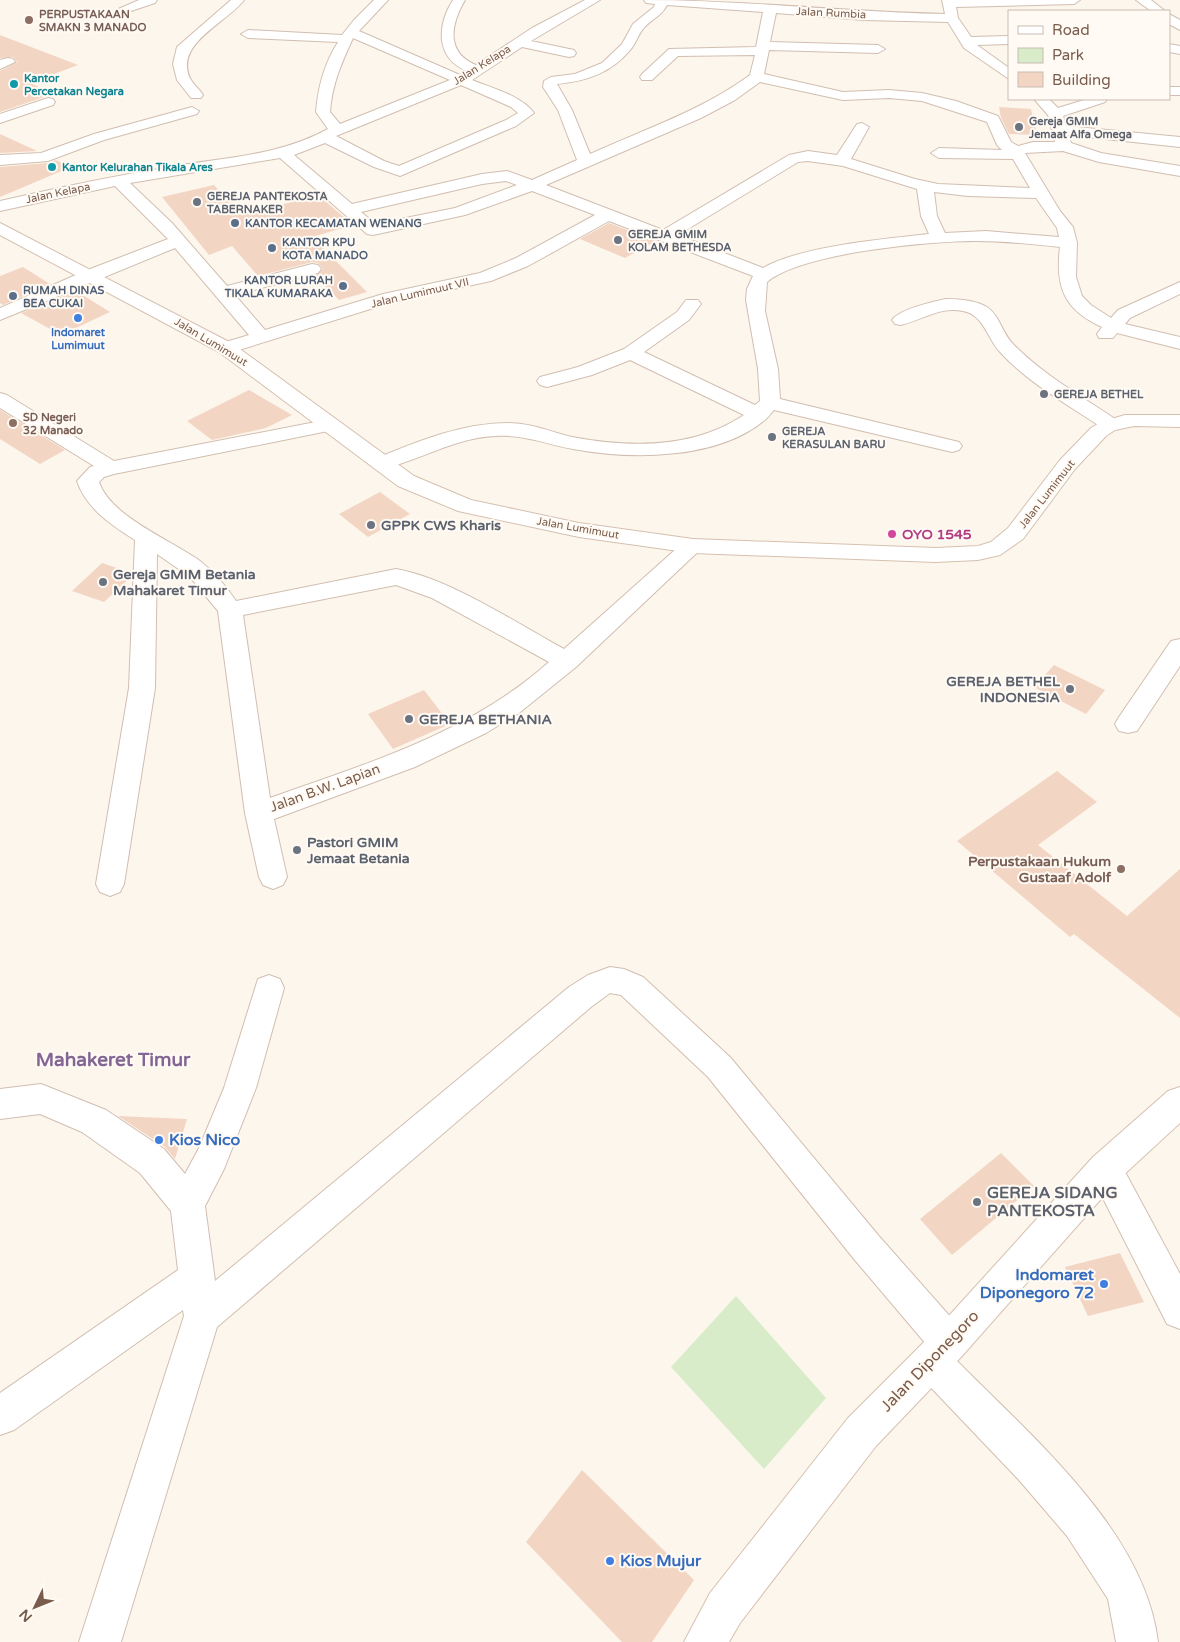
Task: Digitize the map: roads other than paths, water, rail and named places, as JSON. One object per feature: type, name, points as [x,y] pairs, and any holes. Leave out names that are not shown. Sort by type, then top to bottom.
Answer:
[{"type":"street","points":[[122,10],[151,0]]},
{"type":"street","points":[[196,94],[184,80],[180,64],[184,47],[238,0]]},
{"type":"street","points":[[248,34],[348,35],[516,104],[527,113],[511,123],[400,171],[379,164],[331,134],[323,112],[327,80],[348,35],[361,18],[382,0]]},
{"type":"street","points":[[458,0],[448,19],[447,28],[451,54],[461,64],[478,70]]},
{"type":"street","name":"Jalan Kelapa","points":[[0,206],[117,180],[284,154],[460,81],[519,42],[594,0]]},
{"type":"street","points":[[864,16],[867,0]]},
{"type":"street","points":[[1008,74],[979,55],[952,18],[949,2],[1072,0]]},
{"type":"street","points":[[1142,0],[1157,10]]},
{"type":"street","points":[[586,161],[565,110],[550,87],[551,81],[578,78],[607,66],[628,46],[638,26],[659,9],[656,1]]},
{"type":"street","name":"Jalan Rumbia","points":[[656,1],[864,16],[952,18]]},
{"type":"street","points":[[284,154],[351,209],[373,230],[459,212],[531,186],[714,106],[757,77],[770,10]]},
{"type":"street","points":[[967,40],[1008,40]]},
{"type":"street","points":[[519,42],[569,53]]},
{"type":"street","points":[[647,76],[674,52],[762,48],[878,49]]},
{"type":"street","points":[[757,77],[832,94],[905,95],[951,104],[993,119],[1005,145],[1016,152],[1054,213],[1065,227],[1069,243],[1068,281],[1074,295],[1085,309],[1110,330],[1180,342]]},
{"type":"street","points":[[1042,100],[1055,114],[1064,146]]},
{"type":"street","points":[[1055,114],[1097,100]]},
{"type":"street","points":[[0,119],[48,102]]},
{"type":"street","points":[[0,160],[43,158],[99,137],[192,112]]},
{"type":"street","points":[[841,162],[862,127]]},
{"type":"street","points":[[1061,130],[1180,142]]},
{"type":"street","points":[[939,153],[1016,152],[1028,148],[1064,146],[1099,157],[1180,171]]},
{"type":"street","points":[[663,237],[794,158],[810,155],[925,186],[1043,193]]},
{"type":"street","points":[[351,209],[497,176],[507,176],[606,216],[764,274]]},
{"type":"street","points":[[117,180],[178,241],[260,336]]},
{"type":"street","points":[[925,186],[929,216],[939,239]]},
{"type":"street","name":"Jalan Lumimuut VII","points":[[226,348],[260,336],[389,298],[485,277],[522,262],[606,216]]},
{"type":"street","name":"Jalan Lumimuut","points":[[0,228],[226,348],[406,481],[440,497],[466,506],[580,530],[693,546],[936,555],[969,554],[992,550],[1009,540],[1020,530],[1072,461],[1095,435],[1111,425],[1140,420],[1180,421]]},
{"type":"street","points":[[382,463],[454,435],[492,429],[528,430],[573,443],[656,450],[686,447],[732,431],[764,409],[768,370],[755,297],[758,280],[764,274],[804,258],[840,251],[939,239],[976,236],[1069,243]]},
{"type":"street","points":[[0,316],[91,275],[178,241]]},
{"type":"street","points":[[223,293],[312,269]]},
{"type":"street","points":[[1110,330],[1130,310],[1180,287]]},
{"type":"street","points":[[548,381],[585,371],[631,353],[683,316],[692,304]]},
{"type":"street","points":[[901,320],[939,305],[952,304],[976,308],[989,318],[1005,347],[1062,393],[1111,425]]},
{"type":"street","points":[[631,353],[764,409],[952,446]]},
{"type":"street","points":[[0,399],[110,468]]},
{"type":"street","name":"Jalan B.W. Lapian","points":[[331,425],[110,468],[93,474],[88,481],[88,487],[110,511],[146,539],[160,545],[192,567],[215,588],[230,610],[259,813],[466,734],[517,704],[693,546]]},
{"type":"street","points":[[110,884],[142,688],[146,539]]},
{"type":"street","points":[[230,610],[396,577],[408,579],[440,592],[566,660]]},
{"type":"street","points":[[1128,724],[1180,647]]},
{"type":"street","points":[[259,813],[273,876]]},
{"type":"street","points":[[202,1316],[580,997],[606,980],[616,979],[632,986],[719,1067],[866,1247],[940,1352],[1095,1539],[1122,1581],[1135,1621],[1137,1642]]},
{"type":"street","points":[[187,1204],[212,1158],[240,1088],[269,988]]},
{"type":"street","points":[[0,1104],[41,1099],[94,1120],[152,1161],[187,1204],[202,1316],[100,1642]]},
{"type":"street","name":"Jalan Diponegoro","points":[[705,1642],[725,1608],[862,1432],[940,1352],[1106,1169],[1180,1102]]},
{"type":"street","points":[[1106,1169],[1180,1311]]},
{"type":"street","points":[[0,1416],[197,1278]]},
{"type":"place","name":"PERPUSTAKAAN SMAKN 3 MANADO","points":[[29,20]]},
{"type":"place","name":"Kantor Percetakan Negara","points":[[14,84]]},
{"type":"place","name":"Gereja GMIM Jemaat Alfa Omega","points":[[1019,127]]},
{"type":"place","name":"Kantor Kelurahan Tikala Ares","points":[[52,167]]},
{"type":"place","name":"GEREJA PANTEKOSTA TABERNAKER","points":[[197,202]]},
{"type":"place","name":"KANTOR KECAMATAN WENANG","points":[[235,223]]},
{"type":"place","name":"GEREJA GMIM KOLAM BETHESDA","points":[[618,240]]},
{"type":"place","name":"KANTOR KPU KOTA MANADO","points":[[272,248]]},
{"type":"place","name":"KANTOR LURAH TIKALA KUMARAKA","points":[[343,286]]},
{"type":"place","name":"RUMAH DINAS BEA CUKAI","points":[[13,296]]},
{"type":"place","name":"Indomaret Lumimuut","points":[[78,318]]},
{"type":"place","name":"GEREJA BETHEL","points":[[1044,394]]},
{"type":"place","name":"SD Negeri 32 Manado","points":[[13,423]]},
{"type":"place","name":"GEREJA KERASULAN BARU","points":[[772,437]]},
{"type":"place","name":"GPPK CWS Kharis","points":[[371,525]]},
{"type":"place","name":"OYO 1545","points":[[892,534]]},
{"type":"place","name":"Gereja GMIM Betania Mahakaret Timur","points":[[103,582]]},
{"type":"place","name":"GEREJA BETHEL INDONESIA","points":[[1070,689]]},
{"type":"place","name":"GEREJA BETHANIA","points":[[409,719]]},
{"type":"place","name":"Pastori GMIM Jemaat Betania","points":[[297,850]]},
{"type":"place","name":"Perpustakaan Hukum Gustaaf Adolf","points":[[1121,869]]},
{"type":"place","name":"Kios Nico","points":[[159,1140]]},
{"type":"place","name":"GEREJA SIDANG PANTEKOSTA","points":[[977,1202]]},
{"type":"place","name":"Indomaret Diponegoro 72","points":[[1104,1284]]},
{"type":"place","name":"Kios Mujur","points":[[610,1561]]},
{"type":"district","name":"Mahakeret Timur","points":[[113,1060]]}]
